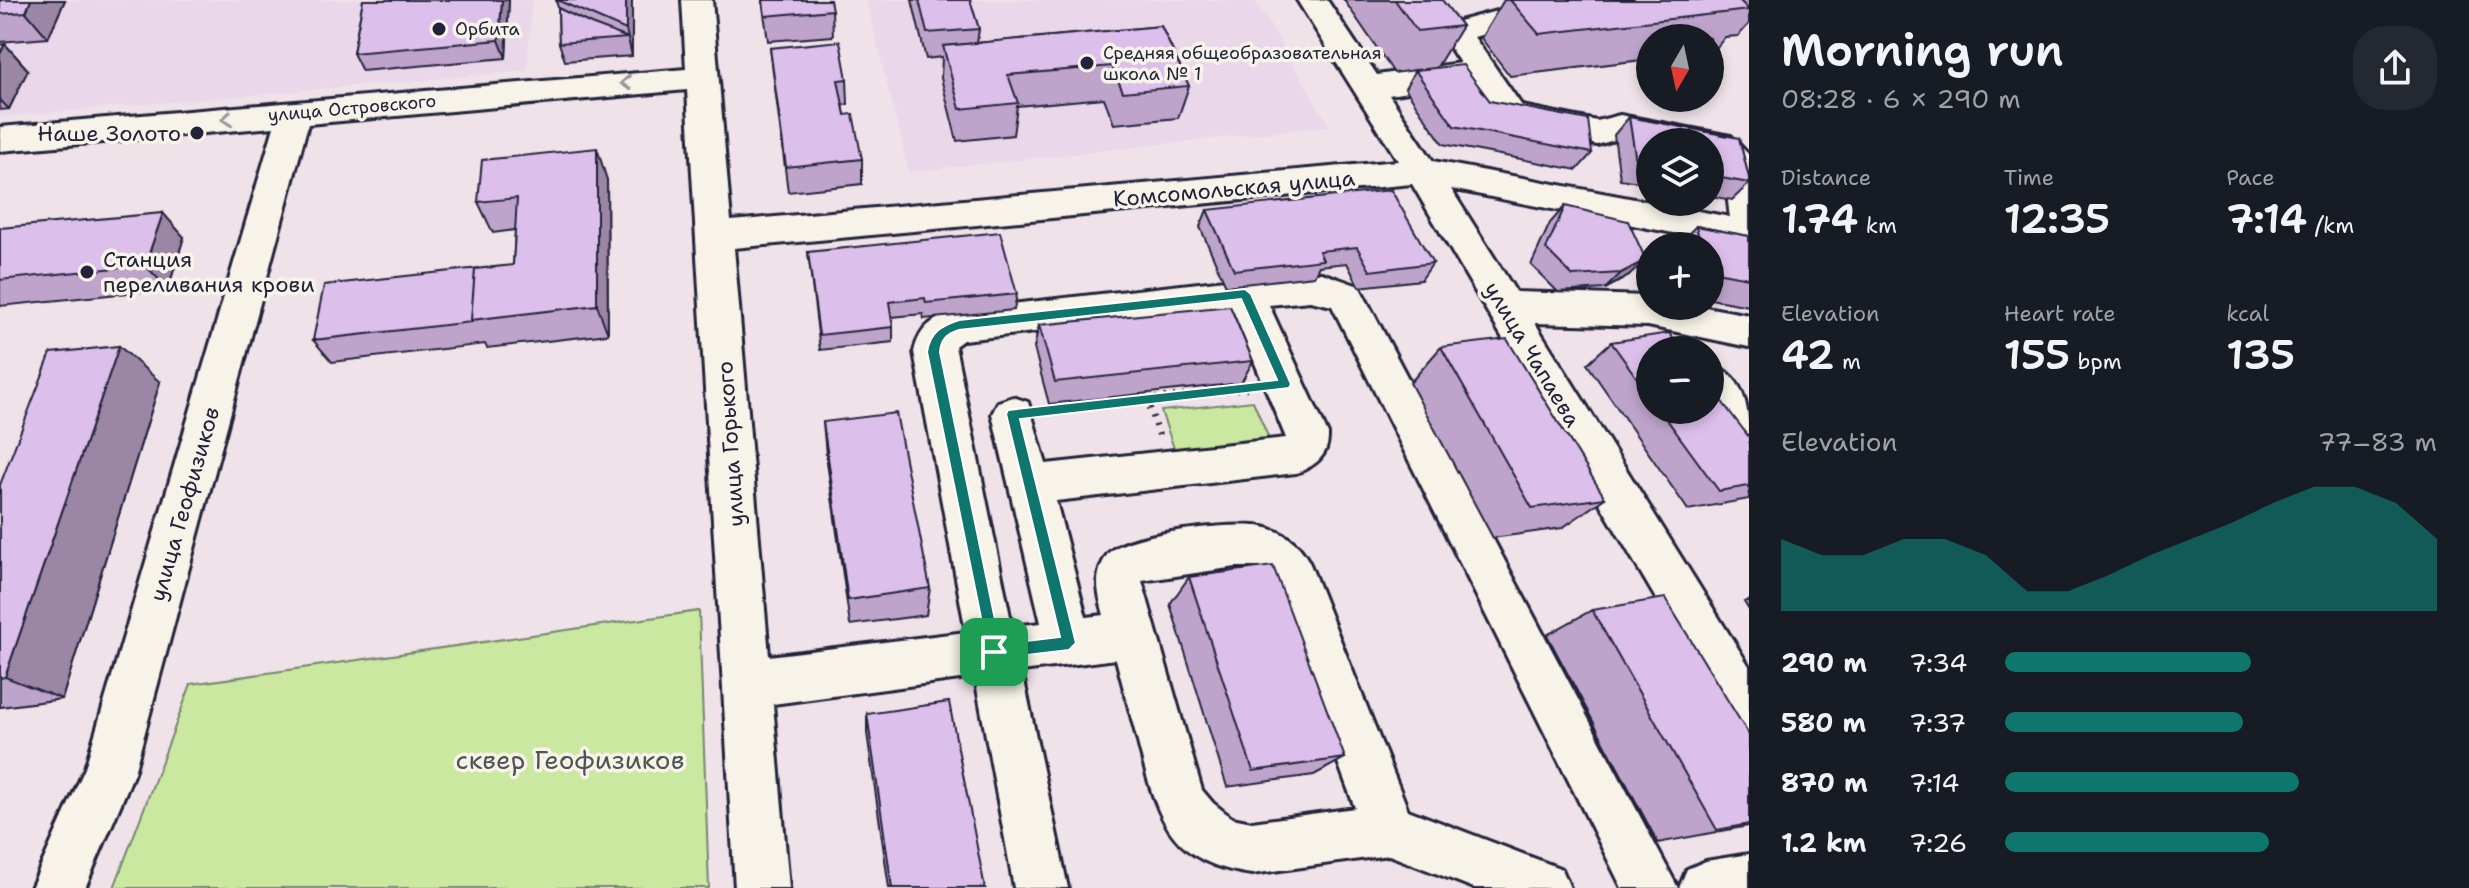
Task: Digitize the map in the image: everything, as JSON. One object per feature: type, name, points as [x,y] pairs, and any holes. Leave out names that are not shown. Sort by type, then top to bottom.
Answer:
[{"type":"street","name":"улица Горького","points":[[697,0],[762,888]]},
{"type":"street","name":"улица Чапаева","points":[[1312,0],[1422,171],[1749,711]]},
{"type":"street","points":[[1615,0],[1621,7],[1512,17],[1455,32],[1511,115],[1597,133],[1620,126],[1636,129]]},
{"type":"street","points":[[1367,87],[1479,71]]},
{"type":"street","name":"улица Островского","points":[[0,139],[704,78]]},
{"type":"street","name":"улица Геофизиков","points":[[58,888],[109,773],[294,114]]},
{"type":"street","points":[[1724,147],[1732,153],[1749,223]]},
{"type":"street","name":"Комсомольская улица","points":[[715,236],[1422,171],[1749,234]]},
{"type":"street","points":[[1041,888],[934,352],[935,340],[945,330],[959,325],[1319,285],[1346,296],[1354,308],[1651,888]]},
{"type":"street","points":[[1030,485],[1296,455],[1304,451],[1308,443],[1307,434],[1245,294]]},
{"type":"street","points":[[1504,307],[1636,312]]},
{"type":"street","points":[[1665,320],[1677,336]]},
{"type":"street","points":[[1695,320],[1749,331]]},
{"type":"street","points":[[1724,399],[1749,432]]},
{"type":"street","points":[[1013,414],[1069,643]]},
{"type":"street","points":[[1389,829],[1287,564],[1278,554],[1263,547],[1245,547],[1138,559],[1127,564],[1120,572],[1119,585],[1180,803],[1194,823],[1213,838],[1231,846],[1252,848],[1389,829],[1543,888]]},
{"type":"street","points":[[747,683],[1132,634]]},
{"type":"street","points":[[1706,888],[1749,881]]},
{"type":"path","points":[[1013,414],[1285,384]]},
{"type":"shaded area","points":[[0,0],[532,0],[527,71],[0,117]]},
{"type":"shaded area","name":"Средняя общеобразовательная школа № 1","points":[[866,0],[1255,0],[1330,126],[909,172]]},
{"type":"green space","points":[[1253,401],[1272,446],[1177,457],[1161,411]]},
{"type":"green space","name":"cквер Геофизиков","points":[[699,611],[709,888],[114,888],[191,684]]},
{"type":"building","points":[[0,0],[31,0],[26,12],[0,14]]},
{"type":"building","name":"Орбита","points":[[363,0],[502,0],[499,40],[353,53]]},
{"type":"building","points":[[557,0],[626,0],[626,30]]},
{"type":"building","points":[[763,0],[830,0],[832,10],[765,16]]},
{"type":"building","points":[[919,0],[970,0],[979,29],[927,33]]},
{"type":"building","points":[[1395,0],[1442,0],[1462,26],[1417,31]]},
{"type":"building","points":[[1510,0],[1739,0],[1749,10],[1539,34]]},
{"type":"building","points":[[558,8],[591,24],[628,38],[559,43]]},
{"type":"building","points":[[1161,26],[1189,86],[1123,92],[1112,66],[1008,75],[1018,103],[960,109],[943,46]]},
{"type":"building","points":[[840,41],[847,79],[838,80],[845,115],[853,114],[862,159],[786,167],[770,48]]},
{"type":"building","points":[[1463,65],[1490,101],[1588,120],[1592,153],[1454,126],[1415,70]]},
{"type":"building","points":[[1629,117],[1687,128],[1636,128],[1636,161]]},
{"type":"building","points":[[1724,135],[1739,138],[1749,183],[1724,179]]},
{"type":"building","points":[[597,148],[597,305],[471,320],[475,269],[513,265],[517,198],[478,202],[482,160]]},
{"type":"building","points":[[1391,190],[1433,263],[1370,271],[1357,247],[1319,251],[1323,260],[1234,270],[1207,210]]},
{"type":"building","points":[[1565,206],[1628,221],[1636,238],[1636,265],[1621,273],[1573,276],[1546,249]]},
{"type":"building","points":[[163,213],[145,265],[0,280],[0,228]]},
{"type":"building","points":[[1696,226],[1749,236],[1749,278],[1724,274],[1724,232],[1698,232]]},
{"type":"building","points":[[1000,232],[1017,294],[926,303],[925,298],[889,302],[893,327],[819,335],[808,252]]},
{"type":"building","points":[[479,268],[475,269],[472,322],[313,340],[324,285]]},
{"type":"building","points":[[1230,306],[1253,361],[1055,382],[1039,325]]},
{"type":"building","points":[[1636,338],[1636,377],[1611,342]]},
{"type":"building","points":[[1507,339],[1605,498],[1532,508],[1441,347]]},
{"type":"building","points":[[119,346],[5,677],[0,678],[0,485],[51,353]]},
{"type":"building","points":[[1724,404],[1749,437],[1749,486],[1719,491],[1670,424],[1724,424]]},
{"type":"building","points":[[896,413],[930,588],[848,600],[823,422]]},
{"type":"building","points":[[1273,566],[1345,758],[1253,771],[1189,577]]},
{"type":"building","points":[[1665,598],[1749,735],[1749,824],[1717,830],[1592,610]]},
{"type":"building","points":[[949,702],[985,888],[892,888],[867,714]]},
{"type":"place","name":"Орбита","points":[[439,29]]},
{"type":"place","name":"Средняя общеобразовательная школа № 1","points":[[1087,63]]},
{"type":"place","name":"Наше Золото","points":[[197,133]]},
{"type":"place","name":"Станция переливания крови","points":[[87,272]]},
{"type":"route","points":[[1245,294],[1285,384],[1013,414],[1069,643],[994,652],[934,352],[935,340],[945,330],[959,325],[1245,294]]}]
